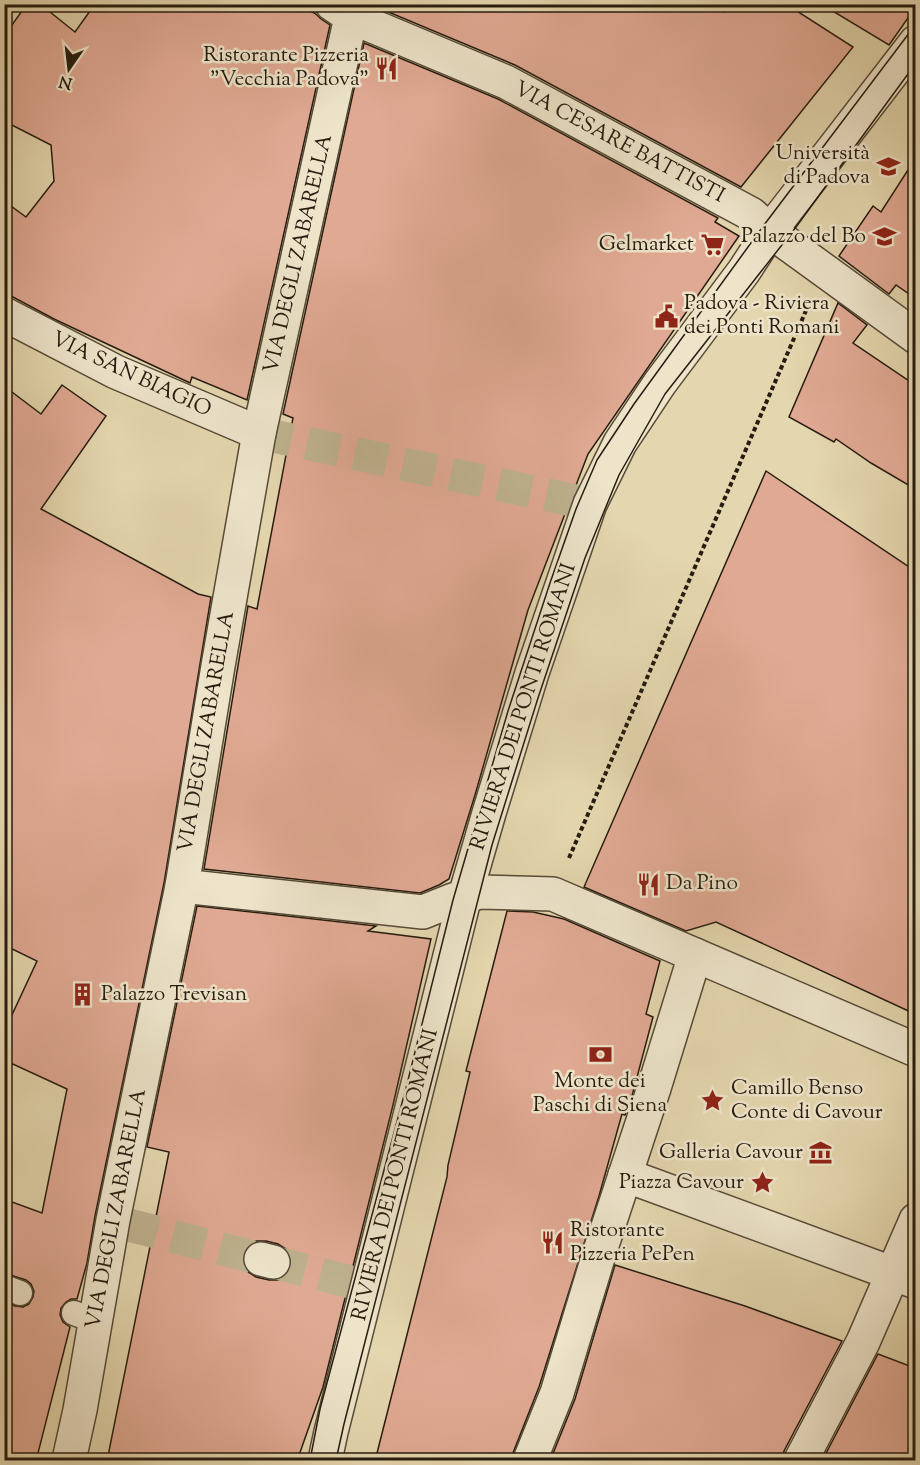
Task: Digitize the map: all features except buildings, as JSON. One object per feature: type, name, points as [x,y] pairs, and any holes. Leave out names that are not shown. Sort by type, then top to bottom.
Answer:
[{"type":"street","name":"VIA CESARE BATTISTI","points":[[346,9],[506,82],[751,214],[770,231],[915,337]]},
{"type":"street","name":"VIA DEGLI ZABARELLA","points":[[69,1461],[80,1410],[84,1317],[119,1222],[182,886],[259,433],[346,9]]},
{"type":"street","name":"RIVIERA DEI PONTI ROMANI","points":[[325,1461],[361,1284],[465,896],[532,673],[590,504],[620,443],[660,383],[744,271],[770,231],[915,42]]},
{"type":"street","name":"VIA SAN BIAGIO","points":[[4,314],[116,372],[259,433]]},
{"type":"street","points":[[182,886],[423,912],[480,892],[553,894],[915,1050]]},
{"type":"street","points":[[530,1461],[557,1393],[600,1251],[654,1088],[682,950]]},
{"type":"street","points":[[625,1175],[904,1278]]},
{"type":"street","points":[[801,1461],[863,1342],[904,1278],[915,1220]]},
{"type":"path","points":[[553,894],[824,270]]},
{"type":"tunnel","points":[[259,433],[590,504]]},
{"type":"tunnel","points":[[125,1224],[261,1259]]},
{"type":"tunnel","points":[[273,1262],[354,1283]]},
{"type":"tram line","points":[[310,1460],[320,1409],[406,1088],[453,900],[508,711],[576,509],[597,460],[634,404],[764,225],[916,24]]},
{"type":"tram line","points":[[336,1460],[492,845],[585,558],[619,475],[665,394],[796,227],[916,63]]},
{"type":"place","name":"Ristorante Pizzeria \"Vecchia Padova\"","points":[[387,68]]},
{"type":"place","name":"Università di Padova","points":[[888,166]]},
{"type":"place","name":"Palazzo del Bo","points":[[884,237]]},
{"type":"place","name":"Gelmarket","points":[[712,245]]},
{"type":"place","name":"Padova - Riviera dei Ponti Romani","points":[[666,316]]},
{"type":"place","name":"Da Pino","points":[[648,884]]},
{"type":"place","name":"Palazzo Trevisan","points":[[83,995]]},
{"type":"place","name":"Monte dei Paschi di Siena","points":[[600,1054]]},
{"type":"place","name":"Camillo Benso Conte di Cavour","points":[[713,1101]]},
{"type":"place","name":"Galleria Cavour","points":[[821,1153]]},
{"type":"place","name":"Piazza Cavour","points":[[762,1183]]},
{"type":"place","name":"Ristorante Pizzeria PePen","points":[[552,1243]]}]
